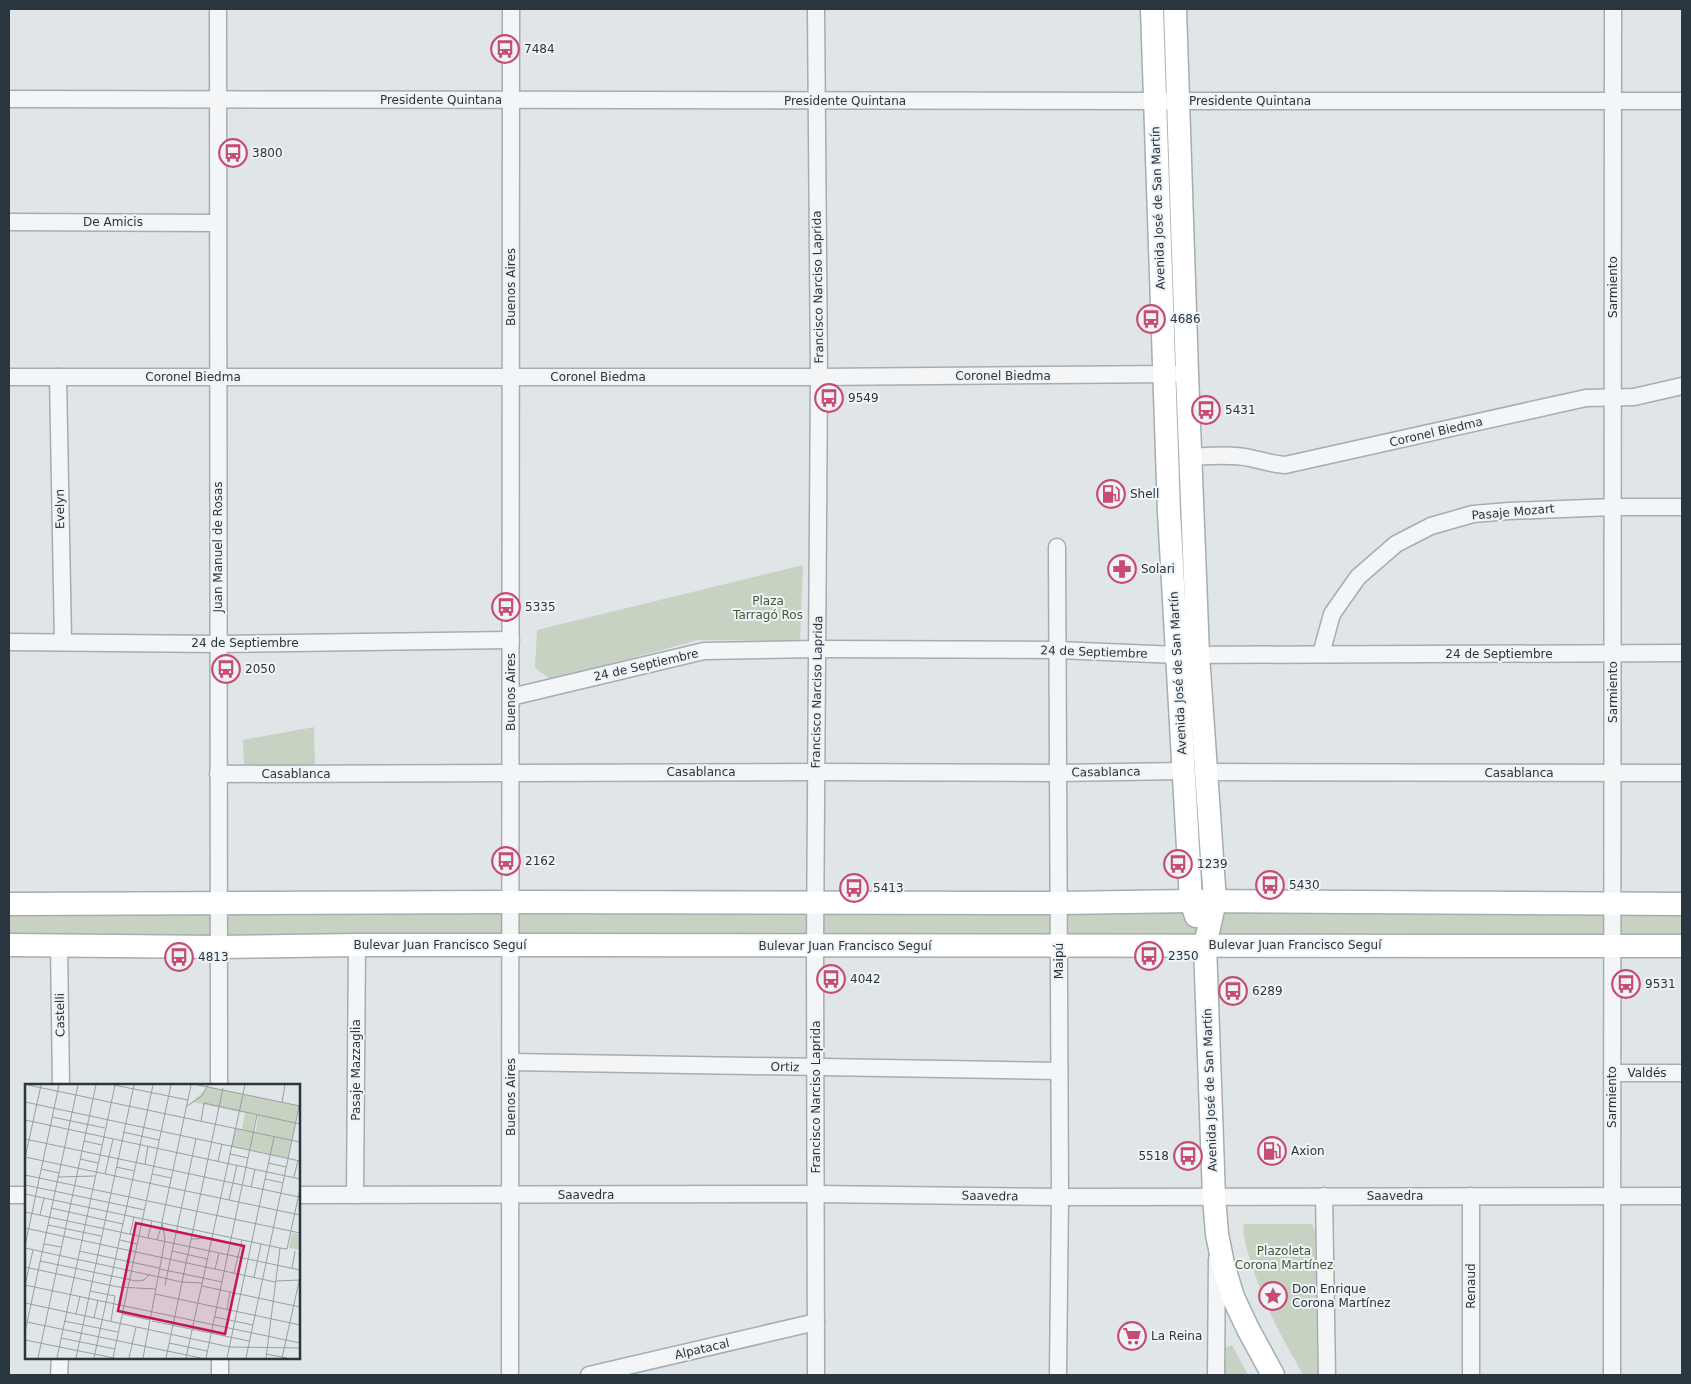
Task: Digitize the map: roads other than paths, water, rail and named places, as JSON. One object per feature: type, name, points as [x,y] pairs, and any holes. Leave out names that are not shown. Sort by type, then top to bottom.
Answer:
[{"type":"main road","name":"Avenida José de San Martín","points":[[1152,9],[1164,375],[1187,655],[1206,772],[1215,901],[1205,945],[1217,1234],[1223,1264],[1233,1296],[1248,1329],[1273,1375]]},
{"type":"main road","name":"Avenida José de San Martín","points":[[1175,9],[1190,457],[1183,771],[1191,901],[1205,945]]},
{"type":"main road","points":[[9,904],[511,902],[1059,903],[1215,901],[1682,904]]},
{"type":"main road","name":"Bulevar Juan Francisco Seguí","points":[[9,945],[219,947],[356,945],[1682,946]]},
{"type":"street","name":"Juan Manuel de Rosas","points":[[218,9],[220,1084]]},
{"type":"street","name":"Buenos Aires","points":[[510,1375],[511,9]]},
{"type":"street","name":"Francisco Narciso Laprida","points":[[816,9],[819,377],[815,946],[816,1375]]},
{"type":"street","name":"Sarmiento","points":[[1612,1375],[1613,9]]},
{"type":"street","name":"Presidente Quintana","points":[[9,99],[1682,101]]},
{"type":"street","name":"De Amicis","points":[[9,222],[218,222]]},
{"type":"street","name":"Coronel Biedma","points":[[9,377],[819,377],[1164,375],[1187,373]]},
{"type":"street","name":"Evelyn","points":[[58,377],[63,642]]},
{"type":"street","name":"Coronel Biedma","points":[[1190,457],[1240,457],[1269,464],[1286,465],[1586,398],[1634,397],[1682,386]]},
{"type":"street","name":"Pasaje Mozart","points":[[1321,654],[1332,614],[1358,577],[1396,544],[1432,526],[1473,514],[1509,511],[1613,507],[1682,507]]},
{"type":"street","name":"Maipú","points":[[1057,547],[1060,1197],[1058,1375]]},
{"type":"street","name":"24 de Septiembre","points":[[9,642],[218,644],[511,640]]},
{"type":"street","name":"24 de Septiembre","points":[[511,697],[704,651],[818,649],[1058,650],[1187,655],[1682,653]]},
{"type":"street","name":"Casablanca","points":[[218,774],[1058,773],[1183,771]]},
{"type":"street","name":"Casablanca","points":[[1206,772],[1682,773]]},
{"type":"street","name":"Pasaje Mazzaglia","points":[[355,1195],[356,945]]},
{"type":"street","name":"Castelli","points":[[59,946],[61,1084]]},
{"type":"street","name":"Ortiz","points":[[511,1062],[1059,1071]]},
{"type":"street","name":"Valdés","points":[[1612,1073],[1682,1073]]},
{"type":"street","points":[[9,1195],[25,1195]]},
{"type":"street","name":"Saavedra","points":[[300,1195],[1682,1196]]},
{"type":"street","points":[[1324,1196],[1327,1375]]},
{"type":"street","name":"Renaud","points":[[1471,1196],[1471,1375]]},
{"type":"street","name":"Avenida José de San Martín","points":[[1216,1375],[1217,1234]]},
{"type":"street","name":"Alpatacal","points":[[589,1375],[816,1322]]},
{"type":"street","points":[[59,1375],[60,1359]]},
{"type":"street","points":[[220,1359],[220,1375]]},
{"type":"place","name":"7484","points":[[505,49]]},
{"type":"place","name":"3800","points":[[233,153]]},
{"type":"place","name":"4686","points":[[1151,319]]},
{"type":"place","name":"9549","points":[[829,398]]},
{"type":"place","name":"5431","points":[[1206,410]]},
{"type":"place","name":"Shell","points":[[1111,494]]},
{"type":"place","name":"Solari","points":[[1122,569]]},
{"type":"place","name":"5335","points":[[506,607]]},
{"type":"place","name":"2050","points":[[226,669]]},
{"type":"place","name":"2162","points":[[506,861]]},
{"type":"place","name":"1239","points":[[1178,864]]},
{"type":"place","name":"5430","points":[[1270,885]]},
{"type":"place","name":"5413","points":[[854,888]]},
{"type":"place","name":"2350","points":[[1149,956]]},
{"type":"place","name":"4813","points":[[179,957]]},
{"type":"place","name":"4042","points":[[831,979]]},
{"type":"place","name":"9531","points":[[1626,984]]},
{"type":"place","name":"6289","points":[[1233,991]]},
{"type":"place","name":"Axion","points":[[1272,1151]]},
{"type":"place","name":"5518","points":[[1188,1156]]},
{"type":"place","name":"Don Enrique Corona Martínez","points":[[1273,1296]]},
{"type":"place","name":"La Reina","points":[[1132,1336]]},
{"type":"park label","name":"Plaza Tarragó Ros","points":[[768,608]]},
{"type":"park label","name":"Plazoleta Corona Martínez","points":[[1284,1258]]}]
